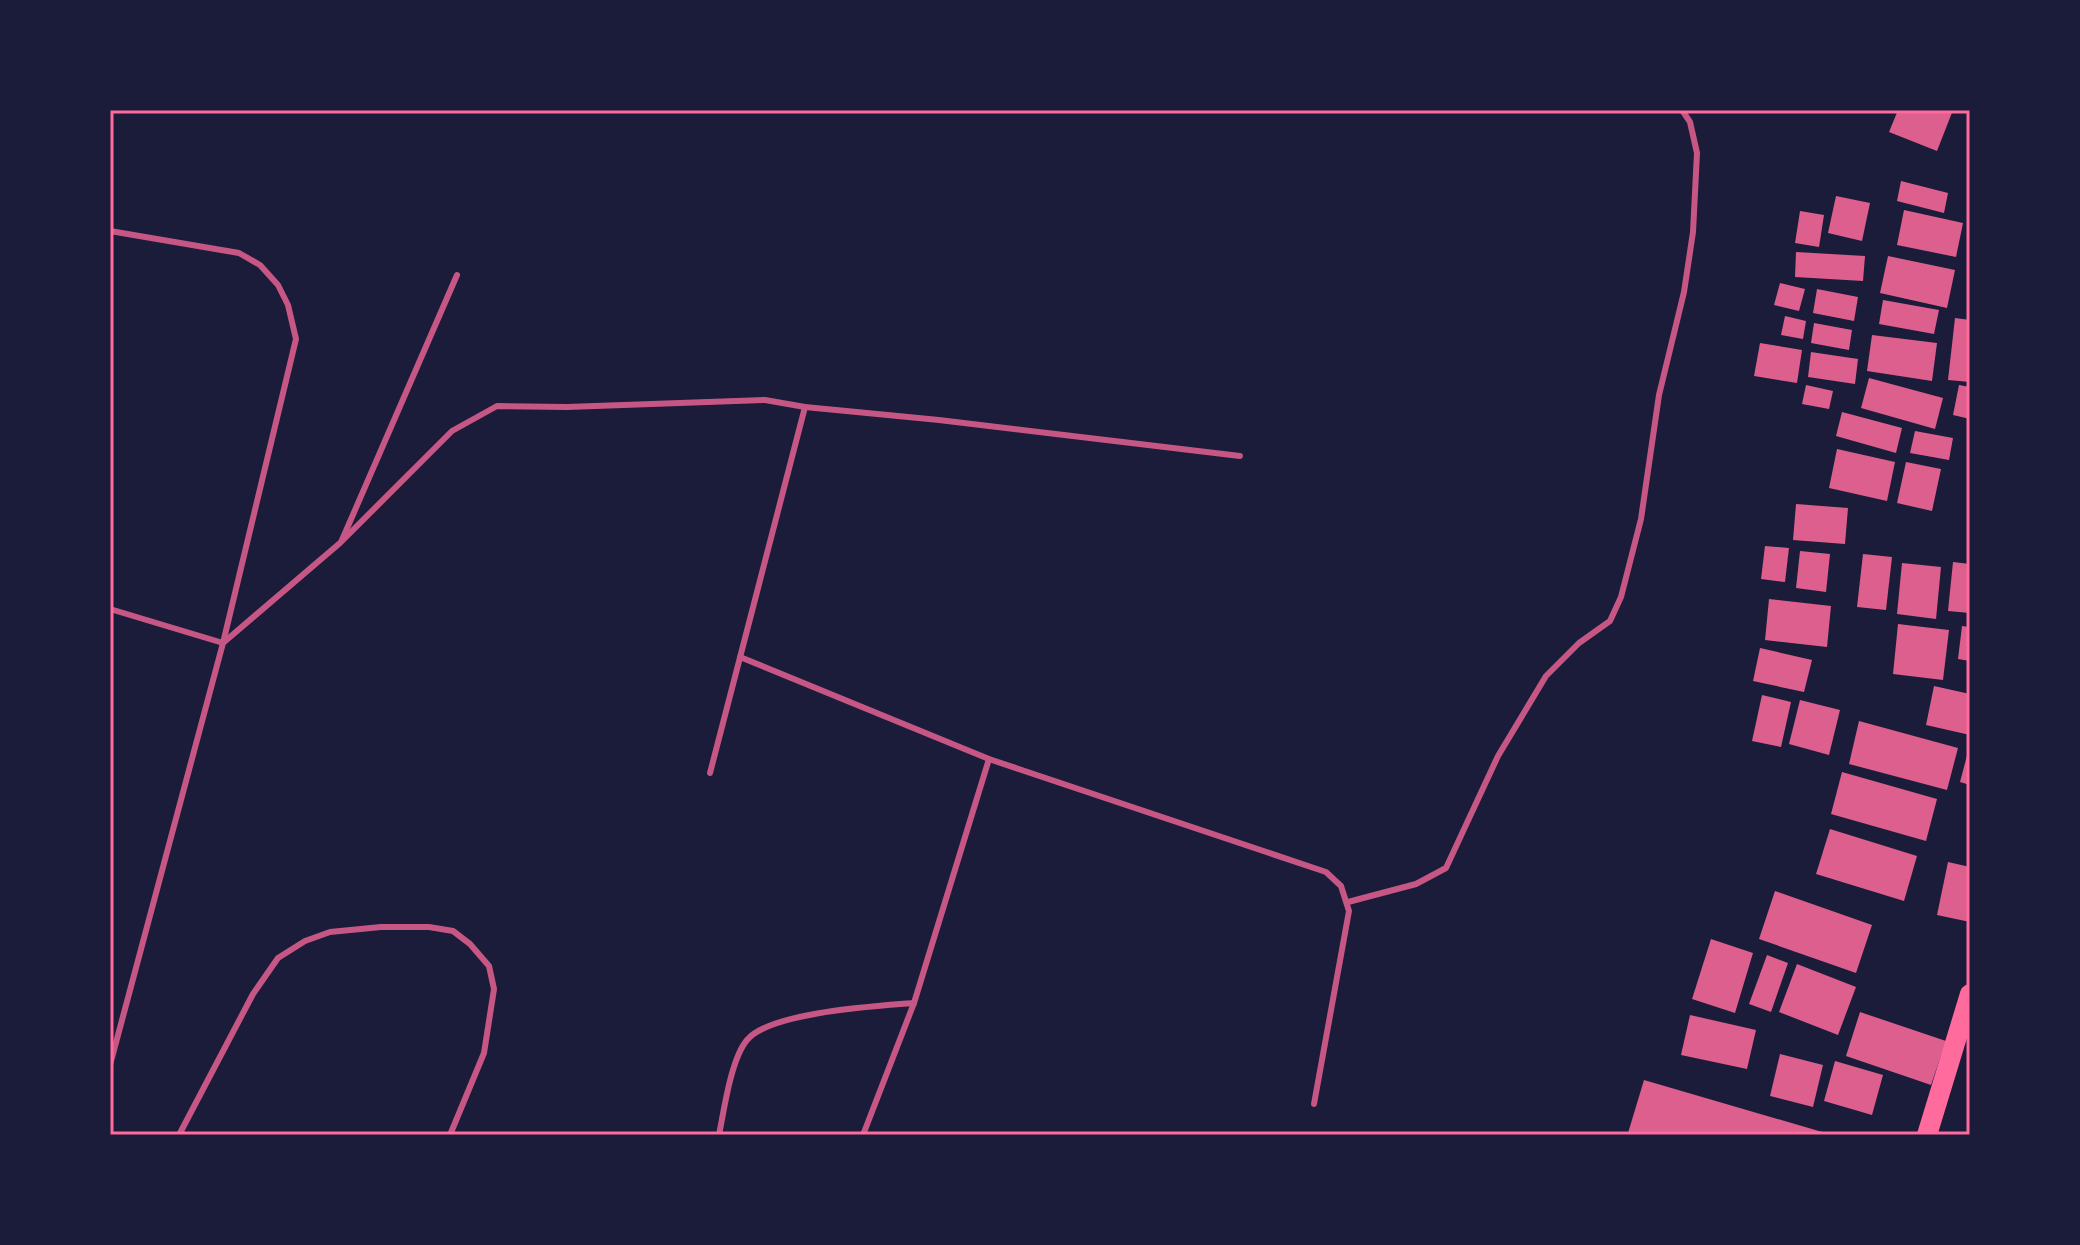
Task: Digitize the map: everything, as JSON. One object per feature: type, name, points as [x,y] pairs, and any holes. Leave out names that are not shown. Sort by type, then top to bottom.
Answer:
[{"type":"main road","points":[[1927,1135],[1970,994]]},
{"type":"lane","points":[[1348,902],[1416,884],[1446,868],[1498,756],[1546,676],[1579,643],[1610,621],[1621,597],[1641,519],[1659,395],[1684,292],[1693,232],[1697,153],[1690,122],[1682,110]]},
{"type":"lane","points":[[110,231],[239,253],[260,265],[278,285],[288,305],[296,339],[223,643],[112,1045],[110,1065]]},
{"type":"lane","points":[[340,543],[457,275]]},
{"type":"lane","points":[[223,643],[340,543],[452,431],[497,406],[567,407],[765,400],[1240,456]]},
{"type":"lane","points":[[710,773],[805,407]]},
{"type":"lane","points":[[110,609],[223,643]]},
{"type":"lane","points":[[740,657],[989,759],[1326,872],[1341,886],[1349,911],[1314,1104]]},
{"type":"lane","points":[[863,1135],[914,1003],[989,759]]},
{"type":"lane","points":[[179,1135],[253,994],[278,958],[305,941],[330,932],[417,927],[453,931],[470,944],[489,966],[494,989],[484,1053],[450,1135]]},
{"type":"lane","points":[[719,1135],[730,1079],[747,1039],[781,1020],[837,1010],[914,1003]]},
{"type":"building","points":[[1898,110],[1953,110],[1937,151],[1889,132]]},
{"type":"building","points":[[1901,181],[1948,193],[1944,213],[1897,201]]},
{"type":"building","points":[[1836,196],[1870,203],[1862,241],[1828,233]]},
{"type":"building","points":[[1904,210],[1963,223],[1956,257],[1897,245]]},
{"type":"building","points":[[1800,211],[1824,215],[1819,247],[1795,243]]},
{"type":"building","points":[[1796,252],[1865,256],[1863,281],[1795,277]]},
{"type":"building","points":[[1888,256],[1955,270],[1947,308],[1880,293]]},
{"type":"building","points":[[1780,283],[1805,289],[1799,311],[1774,305]]},
{"type":"building","points":[[1817,289],[1858,297],[1854,321],[1813,313]]},
{"type":"building","points":[[1883,300],[1939,310],[1934,334],[1879,324]]},
{"type":"building","points":[[1785,316],[1806,321],[1803,339],[1781,335]]},
{"type":"building","points":[[1955,318],[1970,320],[1970,382],[1948,380]]},
{"type":"building","points":[[1814,323],[1852,330],[1849,350],[1811,343]]},
{"type":"building","points":[[1872,335],[1937,343],[1932,381],[1867,371]]},
{"type":"building","points":[[1760,343],[1802,350],[1797,383],[1754,376]]},
{"type":"building","points":[[1811,352],[1858,359],[1855,384],[1808,377]]},
{"type":"building","points":[[1869,378],[1943,398],[1935,429],[1861,408]]},
{"type":"building","points":[[1806,385],[1833,391],[1829,409],[1802,404]]},
{"type":"building","points":[[1959,385],[1970,387],[1970,419],[1953,415]]},
{"type":"building","points":[[1842,412],[1902,428],[1896,453],[1836,436]]},
{"type":"building","points":[[1915,431],[1953,438],[1949,460],[1910,453]]},
{"type":"building","points":[[1837,449],[1895,462],[1887,501],[1829,488]]},
{"type":"building","points":[[1906,462],[1941,469],[1932,511],[1897,503]]},
{"type":"building","points":[[1796,504],[1848,508],[1845,544],[1793,540]]},
{"type":"building","points":[[1765,546],[1789,548],[1785,582],[1761,579]]},
{"type":"building","points":[[1800,551],[1830,554],[1826,592],[1796,588]]},
{"type":"building","points":[[1863,554],[1892,557],[1886,610],[1857,607]]},
{"type":"building","points":[[1953,562],[1970,564],[1970,613],[1948,611]]},
{"type":"building","points":[[1902,563],[1941,567],[1936,619],[1897,614]]},
{"type":"building","points":[[1769,599],[1831,606],[1827,647],[1765,640]]},
{"type":"building","points":[[1898,624],[1949,630],[1943,680],[1893,674]]},
{"type":"building","points":[[1962,626],[1970,627],[1970,661],[1958,659]]},
{"type":"building","points":[[1760,648],[1812,660],[1804,692],[1753,681]]},
{"type":"building","points":[[1934,686],[1970,694],[1970,735],[1926,725]]},
{"type":"building","points":[[1762,695],[1791,702],[1781,747],[1752,741]]},
{"type":"building","points":[[1800,700],[1840,710],[1829,755],[1789,744]]},
{"type":"building","points":[[1859,721],[1958,748],[1947,790],[1849,764]]},
{"type":"building","points":[[1970,749],[1970,785],[1960,782]]},
{"type":"building","points":[[1842,772],[1937,799],[1926,841],[1831,814]]},
{"type":"building","points":[[1830,829],[1917,856],[1904,901],[1816,874]]},
{"type":"building","points":[[1948,862],[1970,867],[1970,922],[1937,915]]},
{"type":"building","points":[[1775,891],[1872,925],[1856,973],[1759,939]]},
{"type":"building","points":[[1711,939],[1753,953],[1735,1013],[1692,999]]},
{"type":"building","points":[[1767,955],[1788,963],[1771,1012],[1749,1004]]},
{"type":"building","points":[[1797,964],[1856,987],[1838,1035],[1779,1012]]},
{"type":"building","points":[[1860,1012],[1946,1041],[1931,1085],[1846,1056]]},
{"type":"building","points":[[1690,1015],[1756,1030],[1747,1069],[1681,1055]]},
{"type":"building","points":[[1780,1054],[1823,1065],[1813,1107],[1770,1096]]},
{"type":"building","points":[[1835,1061],[1883,1075],[1872,1115],[1824,1101]]},
{"type":"building","points":[[1644,1080],[1829,1134],[1829,1135],[1628,1133]]}]
